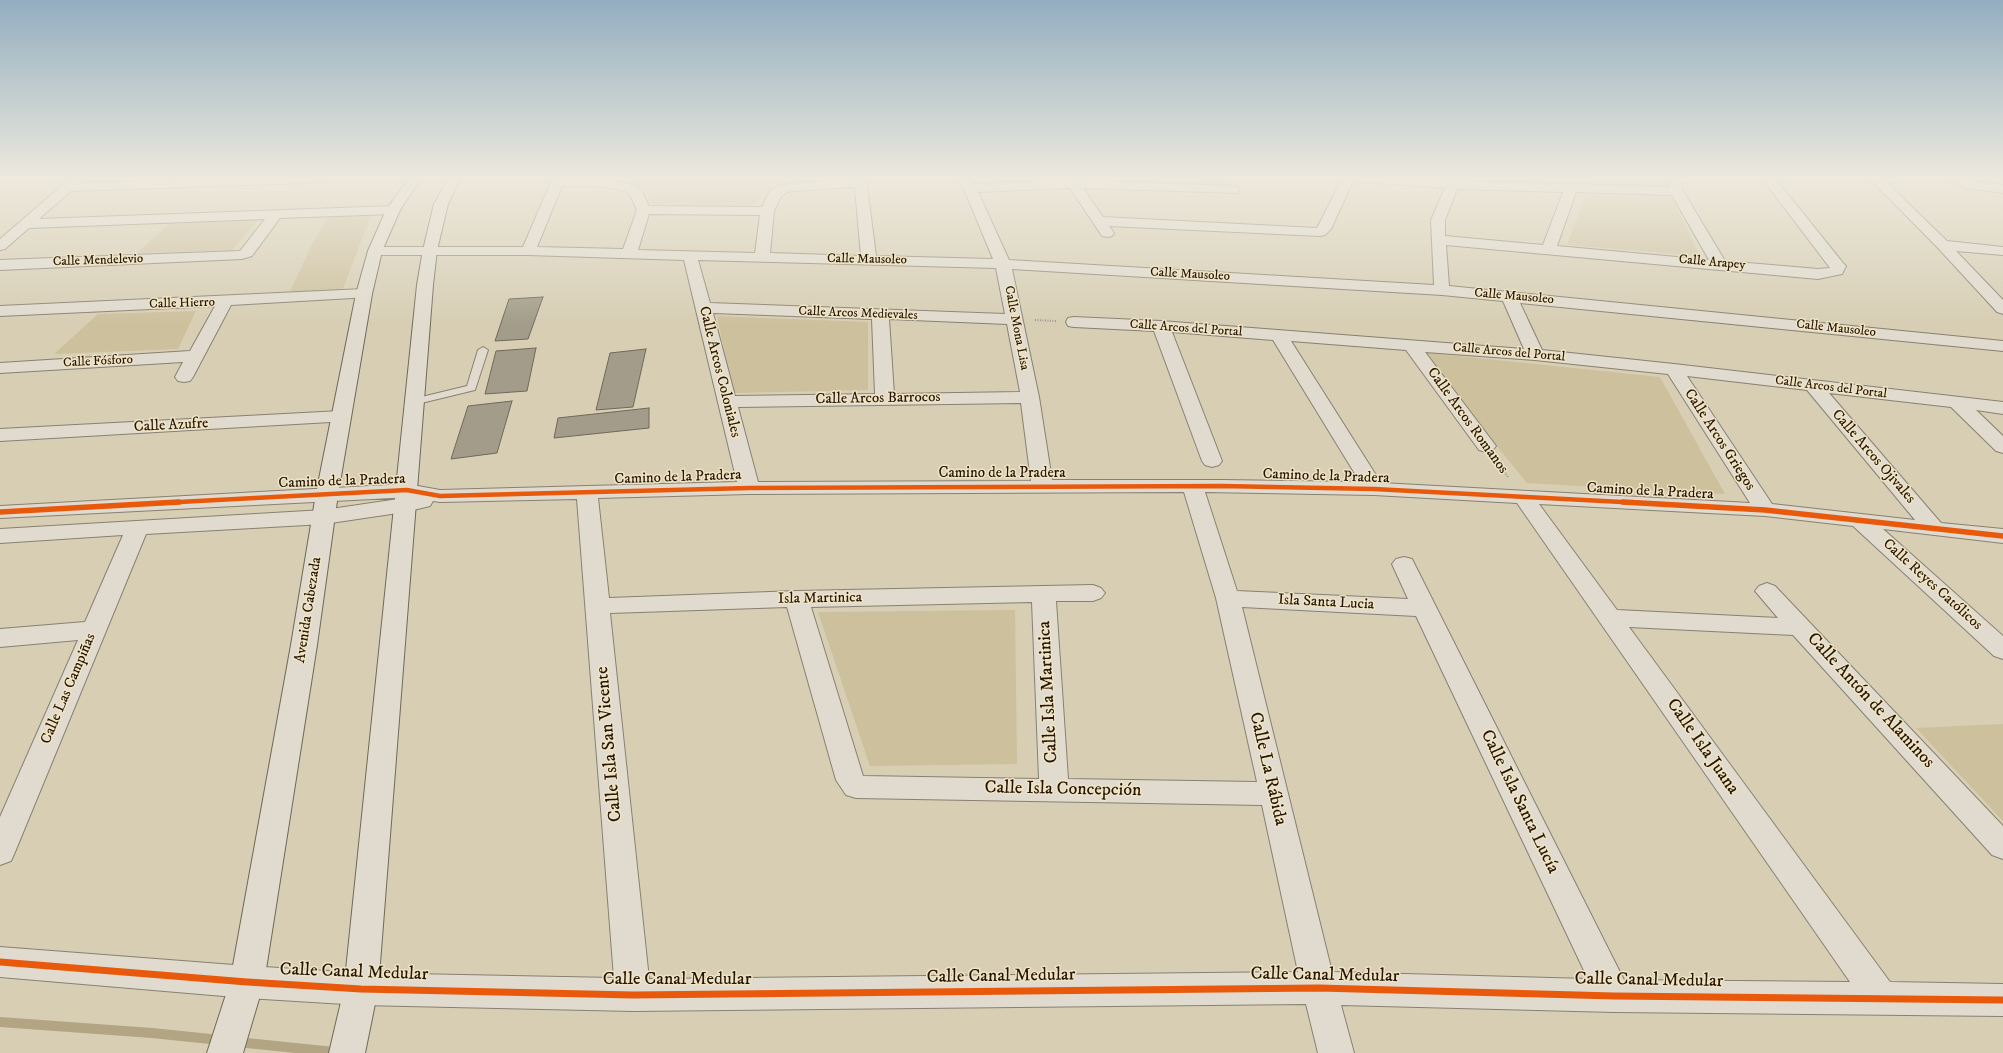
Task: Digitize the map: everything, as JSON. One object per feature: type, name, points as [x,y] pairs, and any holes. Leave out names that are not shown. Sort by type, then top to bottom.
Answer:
[{"type":"street","points":[[0,246],[23,226]]},
{"type":"street","name":"Calle Mendelevio","points":[[0,265],[245,254],[267,226]]},
{"type":"street","name":"Avenida Cabezada","points":[[225,1053],[243,994],[303,653],[327,494],[364,294],[375,251],[386,226]]},
{"type":"street","points":[[347,1053],[358,1004],[406,498],[413,402],[425,285],[430,250],[436,226]]},
{"type":"street","points":[[528,251],[539,226]]},
{"type":"street","points":[[629,254],[638,226]]},
{"type":"street","points":[[762,257],[765,226]]},
{"type":"street","points":[[865,226],[869,260]]},
{"type":"street","name":"Calle Mona Lisa","points":[[986,226],[1003,264],[1030,397],[1042,486]]},
{"type":"street","points":[[1102,226],[1320,232],[1325,226]]},
{"type":"street","points":[[1438,226],[1442,290]]},
{"type":"street","points":[[1549,248],[1557,226]]},
{"type":"street","points":[[1698,226],[1719,264]]},
{"type":"street","name":"Calle Arapey","points":[[1438,240],[1549,248],[1818,274],[1837,271],[1838,266],[1806,226]]},
{"type":"street","points":[[1923,226],[2003,309]]},
{"type":"street","points":[[1946,249],[2003,251]]},
{"type":"street","points":[[1946,249],[2003,258]]},
{"type":"street","name":"Calle Mausoleo","points":[[375,251],[528,251],[1003,264],[1442,290],[2003,346]]},
{"type":"street","name":"Calle Arcos Coloniales","points":[[690,256],[749,488]]},
{"type":"street","name":"Calle Hierro","points":[[0,311],[225,302],[364,294]]},
{"type":"street","points":[[1509,296],[1535,355]]},
{"type":"street","points":[[184,377],[225,302]]},
{"type":"street","name":"Calle Arcos Medievales","points":[[702,308],[1013,319]]},
{"type":"street","points":[[880,315],[884,399]]},
{"type":"street","name":"Calle Arcos del Portal","points":[[1074,322],[1161,326],[1535,355],[1674,369],[2003,408]]},
{"type":"street","points":[[1161,326],[1212,461]]},
{"type":"street","points":[[1279,335],[1374,490]]},
{"type":"street","name":"Calle Arcos Romanos","points":[[1411,345],[1486,446]]},
{"type":"street","name":"Calle Fósforo","points":[[0,368],[195,356]]},
{"type":"street","name":"Calle Arcos Griegos","points":[[1674,369],[1765,510]]},
{"type":"street","name":"Calle Arcos Ojivales","points":[[1812,385],[1934,528]]},
{"type":"street","name":"Calle Arcos Barrocos","points":[[726,402],[1030,397]]},
{"type":"street","points":[[1957,403],[2003,447]]},
{"type":"street","name":"Calle Azufre","points":[[0,435],[341,417]]},
{"type":"street","name":"Camino de la Pradera","points":[[0,512],[327,494],[406,498],[749,488],[1192,486],[1374,490],[1765,510],[2003,536]]},
{"type":"street","name":"Calle La Rábida","points":[[1192,486],[1228,598],[1273,794],[1336,1053]]},
{"type":"street","name":"Calle Isla San Vicente","points":[[587,493],[596,606],[633,995]]},
{"type":"street","name":"Calle Isla Juana","points":[[1523,497],[1881,998]]},
{"type":"street","name":"Camino de la Pradera","points":[[0,536],[324,517],[406,498]]},
{"type":"street","name":"Calle Reyes Católicos","points":[[1860,521],[2003,650]]},
{"type":"street","name":"Calle Las Campiñas","points":[[0,852],[138,527]]},
{"type":"street","name":"Calle Isla Santa Lucía","points":[[1404,564],[1424,608],[1614,996]]},
{"type":"street","points":[[1767,591],[1801,627]]},
{"type":"street","name":"Isla Martinica","points":[[596,606],[797,599],[1093,593]]},
{"type":"street","name":"Calle Isla Martinica","points":[[1044,594],[1054,789]]},
{"type":"street","name":"Isla Santa Lucia","points":[[1228,598],[1424,608]]},
{"type":"street","name":"Calle Isla Concepción","points":[[797,599],[850,780],[854,784],[861,787],[1054,789],[1273,794]]},
{"type":"street","name":"Calle Antón de Alaminos","points":[[1610,618],[1801,627],[2003,846]]},
{"type":"street","points":[[0,638],[94,630]]},
{"type":"street","name":"Calle Canal Medular","points":[[0,962],[243,994],[358,1004],[633,995],[1323,1004],[1614,996],[2003,1000]]},
{"type":"lane","points":[[413,402],[471,388],[483,350]]},
{"type":"path","points":[[1013,319],[1074,322]]},
{"type":"shaded area","points":[[167,226],[253,226],[232,250],[137,253]]},
{"type":"shaded area","points":[[323,226],[367,226],[342,291],[289,294],[312,244]]},
{"type":"shaded area","points":[[1574,226],[1686,226],[1700,256],[1567,245]]},
{"type":"shaded area","points":[[196,311],[178,349],[54,354],[98,314]]},
{"type":"shaded area","points":[[717,316],[868,322],[868,390],[733,393]]},
{"type":"shaded area","points":[[1420,352],[1660,377],[1725,494],[1527,483]]},
{"type":"shaded area","points":[[1015,610],[1017,764],[870,766],[818,612]]},
{"type":"shaded area","points":[[2003,724],[2003,821],[1916,728]]},
{"type":"building","points":[[543,297],[528,339],[495,341],[509,299]]},
{"type":"building","points":[[536,348],[527,391],[485,394],[496,351]]},
{"type":"building","points":[[646,349],[633,407],[596,410],[610,353]]},
{"type":"building","points":[[512,401],[497,453],[451,459],[468,406]]},
{"type":"building","points":[[649,408],[649,428],[554,438],[558,418]]},
{"type":"waterway","points":[[0,1022],[152,1033],[220,1040]]},
{"type":"waterway","points":[[237,1042],[344,1053]]},
{"type":"cycle path","points":[[0,512],[407,490],[440,496],[749,488],[1222,486],[1374,489],[1765,510],[2003,536]]},
{"type":"cycle path","points":[[0,962],[247,982],[361,989],[633,995],[1319,988],[1614,996],[2003,1000]]}]
